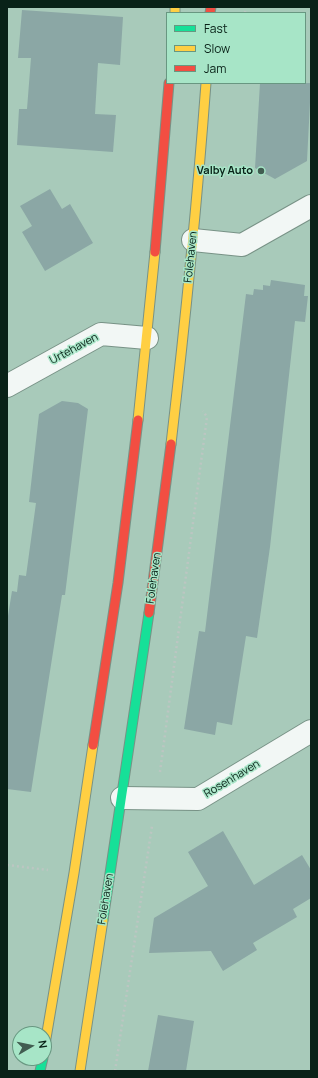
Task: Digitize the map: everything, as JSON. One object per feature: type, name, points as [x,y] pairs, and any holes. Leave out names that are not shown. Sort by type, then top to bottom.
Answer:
[{"type":"main road","points":[[48,1026],[74,873],[118,583],[147,338],[160,205],[169,84]]},
{"type":"main road","name":"Folehaven","points":[[80,1071],[153,589],[171,448],[206,84]]},
{"type":"street","points":[[192,240],[242,245],[311,206]]},
{"type":"street","name":"Urtehaven","points":[[7,386],[101,334],[147,338]]},
{"type":"street","name":"Rosenhaven","points":[[122,798],[198,799],[311,731]]},
{"type":"path","points":[[7,865],[74,873]]},
{"type":"building","points":[[22,10],[123,17],[120,65],[98,63],[95,114],[116,115],[113,152],[17,145],[19,109],[27,109],[31,58],[18,58]]},
{"type":"building","points":[[311,83],[307,161],[275,179],[255,168],[260,84]]},
{"type":"building","points":[[50,189],[62,209],[70,204],[93,243],[45,271],[22,232],[32,226],[20,206]]},
{"type":"building","points":[[271,280],[305,285],[304,296],[308,296],[305,322],[295,321],[270,547],[257,638],[246,636],[232,725],[217,722],[215,735],[184,729],[199,631],[205,632],[246,294],[253,295],[254,289],[263,290],[263,285],[270,286]]},
{"type":"building","points":[[62,401],[78,403],[88,409],[65,595],[62,595],[31,792],[7,789],[7,622],[12,591],[17,592],[19,575],[26,576],[36,503],[29,502],[39,414]]},
{"type":"building","points":[[223,831],[254,885],[302,855],[311,870],[311,898],[293,909],[297,917],[253,943],[257,950],[223,971],[211,951],[149,953],[154,918],[208,886],[188,852]]},
{"type":"building","points":[[158,1015],[194,1021],[186,1071],[148,1071]]},
{"type":"traffic: fast","points":[[103,920],[149,613]]},
{"type":"traffic: fast","points":[[40,1071],[41,1066]]},
{"type":"traffic: slow","points":[[175,7],[175,12]]},
{"type":"traffic: slow","points":[[171,444],[199,174],[206,84]]},
{"type":"traffic: slow","points":[[138,420],[155,252]]},
{"type":"traffic: slow","points":[[48,1026],[74,873],[93,745]]},
{"type":"traffic: slow","points":[[80,1071],[103,920]]},
{"type":"traffic: jam","points":[[210,12],[211,7]]},
{"type":"traffic: jam","points":[[155,252],[169,84]]},
{"type":"traffic: jam","points":[[93,745],[118,583],[138,420]]},
{"type":"traffic: jam","points":[[149,613],[171,444]]},
{"type":"place","name":"Valby Auto","points":[[261,171]]}]
